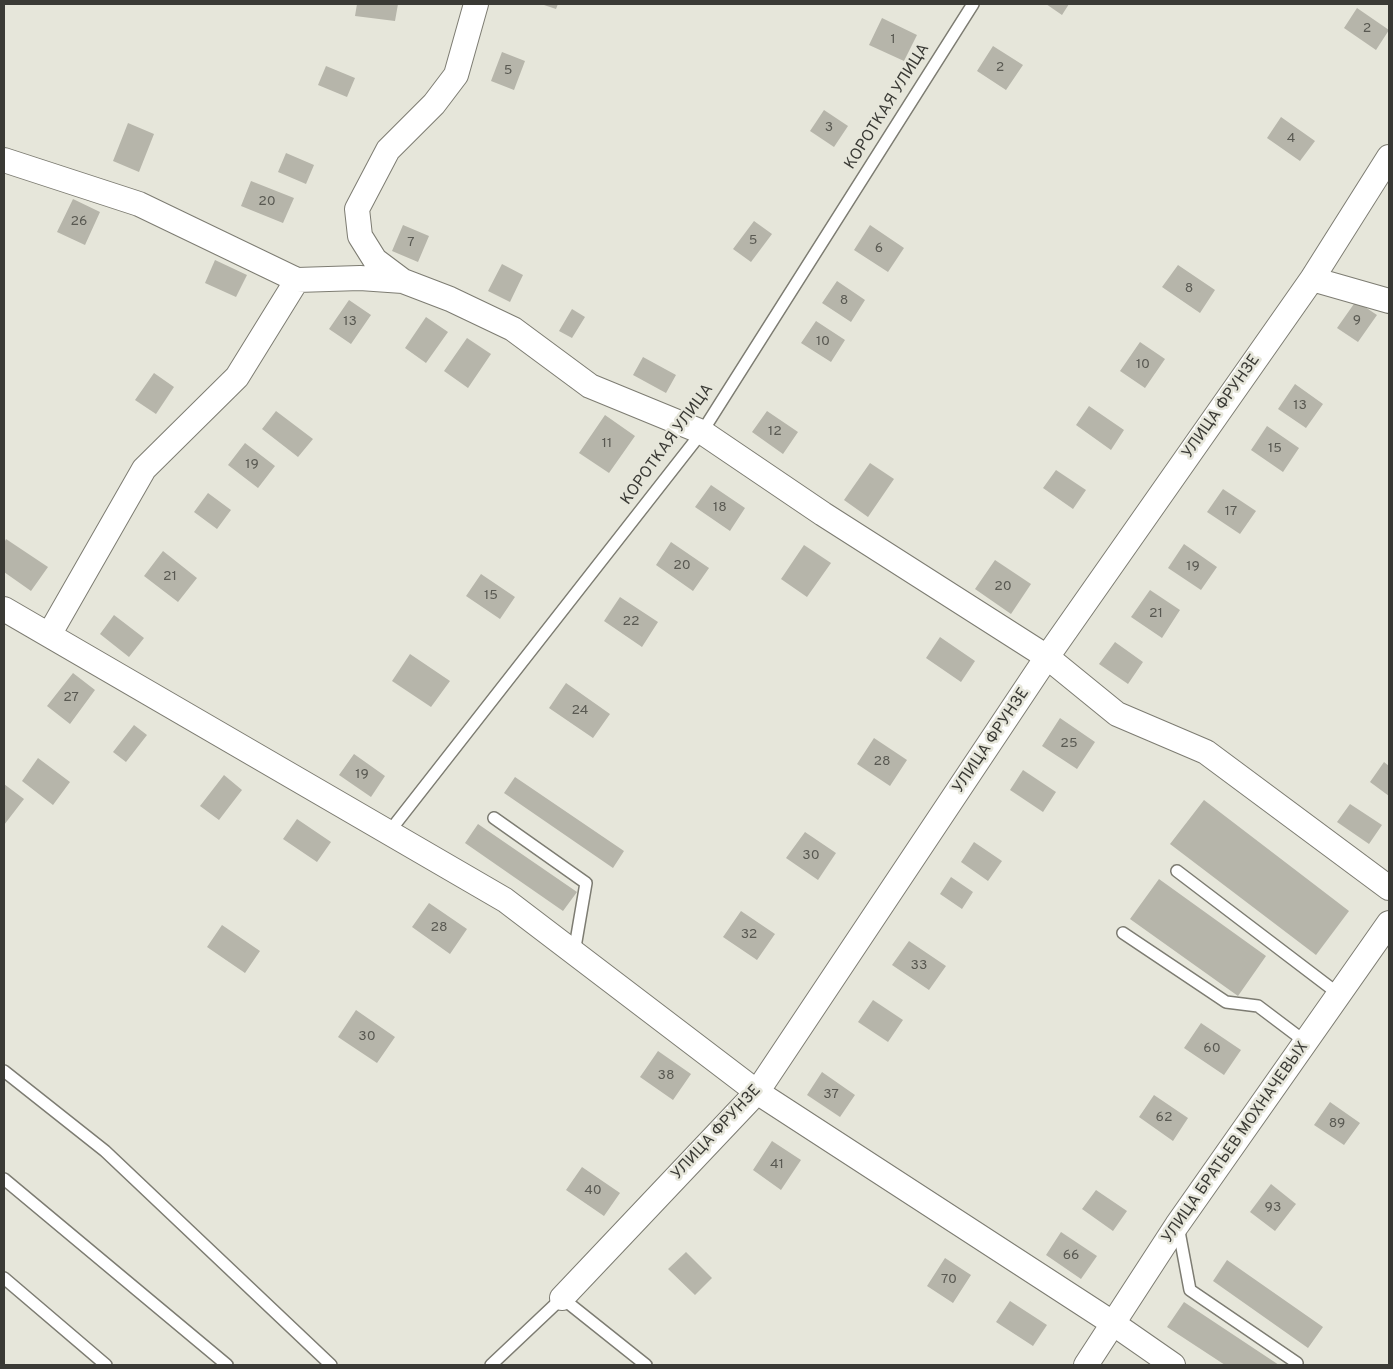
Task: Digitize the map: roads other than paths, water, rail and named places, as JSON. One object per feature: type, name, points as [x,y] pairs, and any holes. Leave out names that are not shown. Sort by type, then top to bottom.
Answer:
[{"type":"street","points":[[476,4],[456,75],[434,104],[388,150],[357,209],[360,236],[375,260],[403,280],[450,299],[514,329],[590,386],[702,432],[823,514],[1047,657],[1117,714],[1206,752],[1389,888]]},
{"type":"street","name":"УЛИЦА ФРУНЗЕ","points":[[562,1298],[757,1092],[1047,657],[1312,279],[1389,157]]},
{"type":"street","points":[[4,160],[139,204],[297,280],[360,278],[403,280]]},
{"type":"street","points":[[1312,279],[1389,301]]},
{"type":"street","points":[[49,635],[144,469],[237,377],[297,280]]},
{"type":"street","points":[[4,609],[505,900],[757,1092],[1114,1324],[1173,1365]]},
{"type":"street","name":"УЛИЦА БРАТЬЕВ МОХНАЧЕВЫХ","points":[[1086,1365],[1177,1225],[1307,1043],[1389,923]]},
{"type":"lane","name":"КОРОТКАЯ УЛИЦА","points":[[389,832],[702,432],[973,4]]},
{"type":"lane","points":[[494,818],[586,883],[574,953]]},
{"type":"lane","points":[[1177,872],[1340,995]]},
{"type":"lane","points":[[1123,933],[1226,1002],[1258,1006],[1307,1043]]},
{"type":"lane","points":[[4,1071],[105,1151],[331,1365]]},
{"type":"lane","points":[[4,1179],[227,1365]]},
{"type":"lane","points":[[1177,1225],[1190,1290],[1297,1363]]},
{"type":"lane","points":[[4,1278],[106,1365]]},
{"type":"lane","points":[[491,1365],[562,1298],[646,1365]]}]
